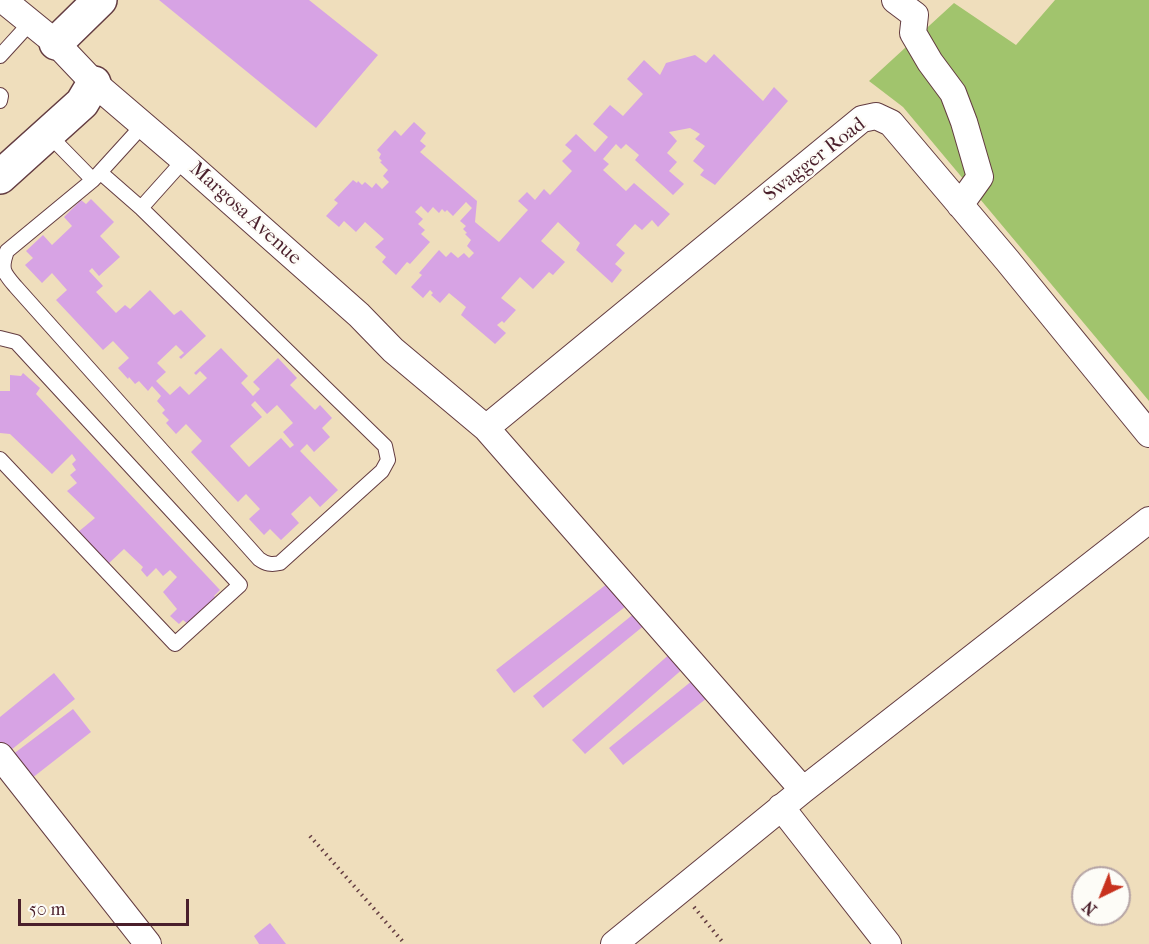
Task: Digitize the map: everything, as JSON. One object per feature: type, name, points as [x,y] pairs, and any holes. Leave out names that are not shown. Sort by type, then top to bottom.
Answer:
[{"type":"street","name":"Margosa Avenue","points":[[3,0],[56,43],[94,83],[359,315],[393,350],[486,428],[803,790]]},
{"type":"street","points":[[56,43],[100,0]]},
{"type":"street","points":[[896,0],[915,15],[913,33],[930,62],[953,93],[964,122],[980,177],[960,205]]},
{"type":"street","points":[[0,177],[82,103],[94,83]]},
{"type":"street","name":"Swagger Road","points":[[486,428],[862,119],[876,116],[891,123],[1149,434]]},
{"type":"street","points":[[614,944],[781,807],[1149,520]]},
{"type":"street","points":[[0,756],[148,944]]},
{"type":"street","points":[[781,807],[888,944]]},
{"type":"lane","points":[[0,56],[31,22]]},
{"type":"lane","points":[[0,95],[0,101]]},
{"type":"lane","points":[[48,134],[97,176],[141,208],[385,446],[388,460],[382,471],[280,563],[273,565],[259,559],[3,272],[2,262],[7,251],[97,176],[143,125]]},
{"type":"lane","points":[[141,208],[184,160]]},
{"type":"lane","points":[[0,338],[16,342],[240,585],[175,644],[0,459]]},
{"type":"path","points":[[310,836],[405,944]]},
{"type":"path","points":[[681,890],[724,944]]},
{"type":"green space","points":[[1055,0],[1149,0],[1149,401],[903,107],[869,81],[954,3],[1016,45]]},
{"type":"building","points":[[159,0],[309,0],[378,55],[316,128]]},
{"type":"building","points":[[714,54],[763,101],[774,87],[788,101],[715,185],[700,175],[704,170],[693,161],[705,146],[695,139],[700,134],[690,128],[669,132],[677,141],[667,153],[677,162],[669,171],[684,184],[673,195],[635,160],[639,155],[626,144],[621,149],[616,144],[603,159],[609,164],[603,170],[626,191],[634,183],[670,214],[658,227],[652,220],[642,230],[635,224],[616,245],[625,253],[615,264],[622,270],[612,283],[576,250],[580,243],[558,222],[541,241],[565,262],[553,275],[549,272],[533,289],[520,277],[501,298],[516,310],[504,323],[502,321],[497,325],[506,333],[495,344],[461,315],[466,307],[449,293],[440,303],[431,295],[433,293],[430,290],[423,298],[411,287],[422,275],[419,273],[439,250],[446,257],[451,252],[458,258],[464,253],[469,258],[474,253],[467,246],[471,240],[463,229],[466,226],[460,221],[472,208],[466,202],[453,216],[447,210],[445,212],[442,209],[439,213],[433,207],[428,213],[421,206],[415,212],[423,219],[418,224],[425,230],[421,234],[430,242],[410,264],[407,262],[396,275],[382,262],[386,257],[375,247],[384,239],[365,222],[356,232],[344,221],[339,227],[326,216],[338,203],[334,200],[353,180],[362,185],[365,182],[372,188],[376,183],[382,189],[389,182],[383,176],[388,170],[380,162],[382,161],[379,158],[381,154],[377,150],[395,130],[401,136],[414,122],[426,133],[420,141],[426,146],[420,152],[477,201],[475,222],[499,242],[528,210],[518,201],[527,192],[535,200],[544,189],[550,195],[572,171],[562,161],[572,151],[565,145],[576,134],[595,152],[608,137],[593,124],[610,105],[623,116],[643,94],[627,79],[644,60],[660,75],[666,63],[695,55],[706,63]]},
{"type":"building","points":[[91,199],[114,222],[100,236],[120,257],[99,276],[92,268],[89,271],[103,286],[96,292],[116,313],[125,305],[130,309],[150,290],[174,315],[181,310],[206,336],[181,359],[179,357],[184,353],[176,345],[157,363],[166,372],[156,381],[170,395],[180,386],[189,395],[207,378],[200,371],[196,375],[194,373],[221,348],[248,376],[241,383],[253,396],[260,389],[253,382],[278,358],[297,378],[290,385],[315,410],[320,405],[332,418],[322,428],[330,437],[314,452],[307,444],[300,451],[338,490],[320,507],[310,496],[291,514],[299,523],[281,540],[270,529],[264,535],[249,519],[260,509],[246,494],[238,502],[191,452],[202,441],[186,424],[176,434],[166,423],[169,420],[162,413],[165,410],[157,401],[161,396],[152,386],[148,391],[139,381],[135,384],[129,377],[128,379],[118,368],[129,358],[113,341],[103,350],[56,300],[67,290],[52,273],[42,283],[25,265],[33,258],[26,251],[43,235],[52,245],[72,226],[64,217],[81,200],[86,204]],"holes":[[[255,401],[267,414],[277,405],[293,423],[283,432],[294,445],[290,448],[281,438],[249,467],[230,446],[262,417],[251,405]]]},
{"type":"building","points":[[23,373],[40,388],[36,394],[220,590],[214,596],[218,599],[189,625],[183,620],[179,624],[170,616],[177,609],[163,592],[177,577],[170,570],[163,576],[156,568],[147,577],[141,570],[143,567],[124,549],[107,565],[78,532],[95,518],[67,491],[77,483],[70,475],[76,470],[72,464],[76,460],[72,454],[52,474],[10,434],[0,433],[0,391],[10,391],[10,375],[21,376]]},
{"type":"building","points":[[612,580],[630,603],[514,693],[496,670]]},
{"type":"building","points":[[636,612],[646,624],[543,708],[533,696]]},
{"type":"building","points":[[672,652],[685,667],[585,754],[572,740]]},
{"type":"building","points":[[54,673],[75,699],[6,754],[0,747],[0,717]]},
{"type":"building","points":[[698,676],[712,694],[623,765],[609,748]]},
{"type":"building","points":[[73,709],[91,732],[27,782],[8,758]]},
{"type":"building","points":[[270,923],[286,944],[259,944],[254,936]]}]
